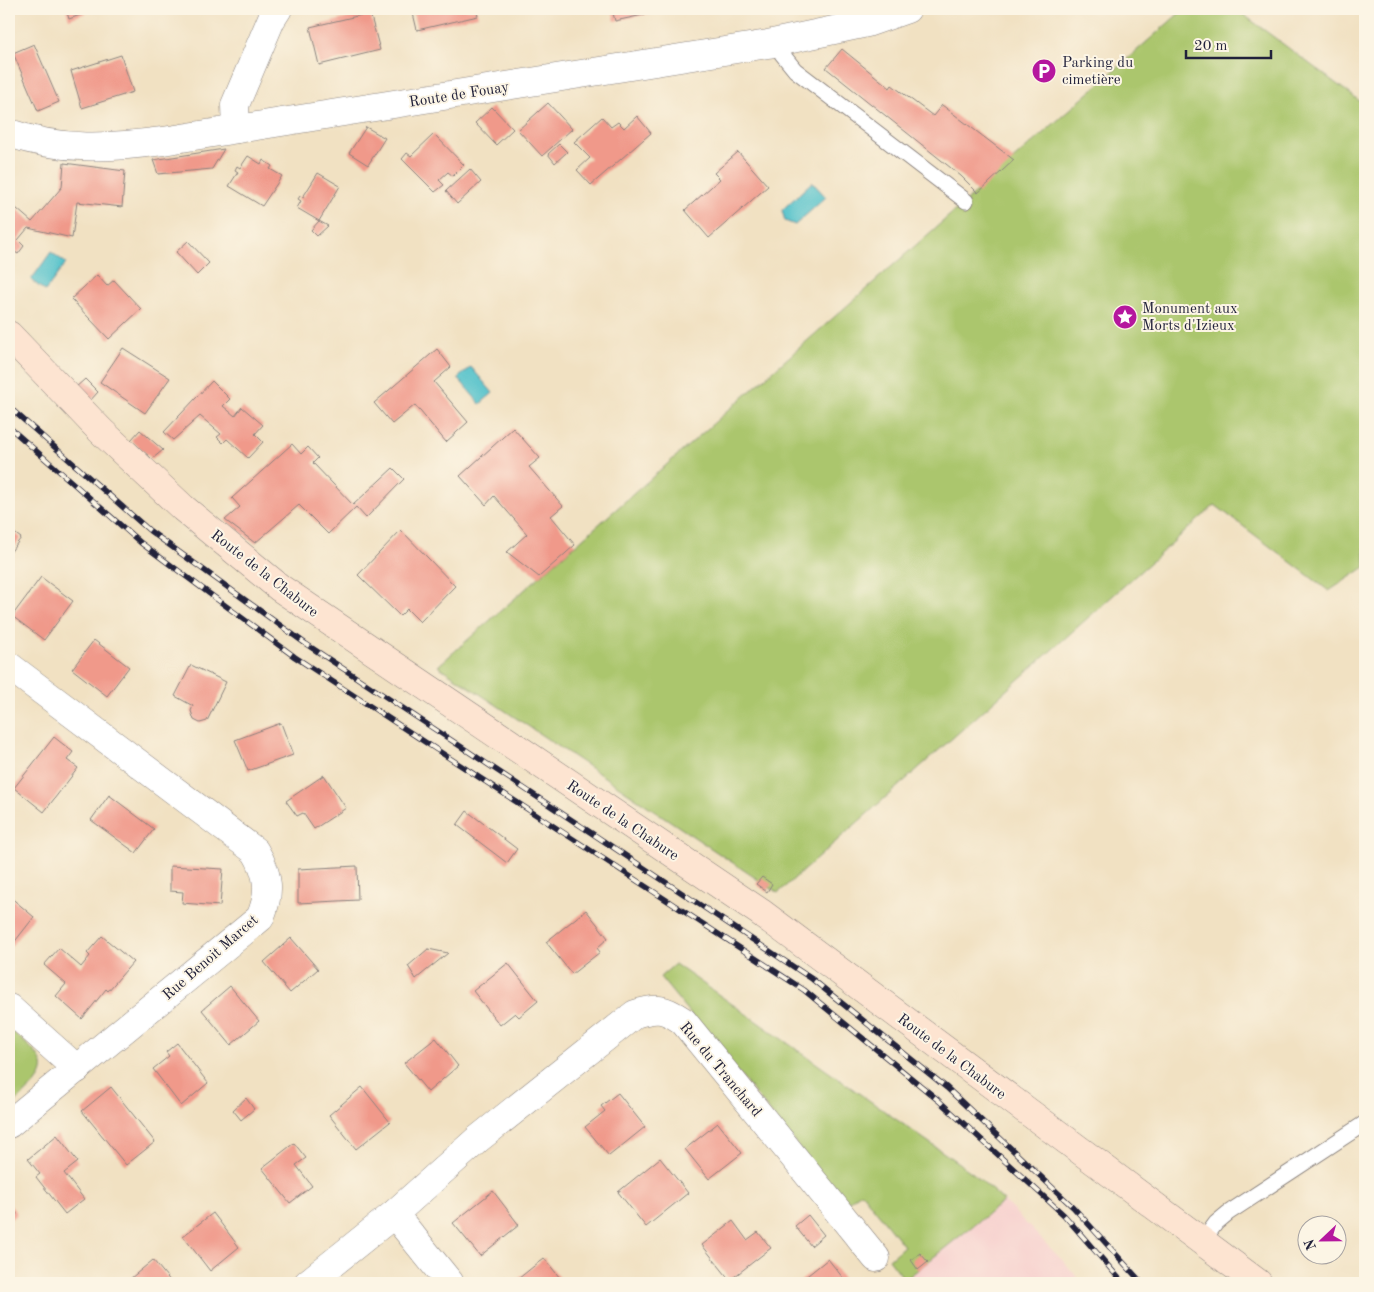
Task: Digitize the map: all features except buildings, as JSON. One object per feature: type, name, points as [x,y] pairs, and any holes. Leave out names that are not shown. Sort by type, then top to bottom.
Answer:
[{"type":"main road","name":"Route de la Chabure","points":[[9,335],[100,430],[183,508],[280,588],[760,912],[1258,1283]]},
{"type":"street","points":[[236,129],[235,105],[271,20],[278,9]]},
{"type":"street","name":"Route de Fouay","points":[[9,133],[33,141],[72,147],[113,148],[779,42],[867,23],[907,9]]},
{"type":"street","name":"Rue Benoit Marcet","points":[[9,666],[255,851],[264,866],[268,884],[267,902],[260,918],[9,1124]]},
{"type":"street","points":[[9,1008],[66,1056],[77,1069]]},
{"type":"street","name":"Rue du Tranchard","points":[[308,1283],[394,1214],[478,1138],[635,1014],[653,1008],[669,1012],[683,1021],[876,1258]]},
{"type":"street","points":[[394,1214],[450,1283]]},
{"type":"lane","points":[[779,42],[782,54],[795,70],[966,201]]},
{"type":"lane","points":[[1202,1242],[1216,1223],[1228,1213],[1365,1124]]},
{"type":"shaded area","points":[[1004,1201],[1066,1264],[1082,1283],[902,1283]]},
{"type":"green space","points":[[1184,9],[1236,9],[1365,105],[1365,567],[1329,591],[1215,505],[778,893],[438,666]]},
{"type":"green space","points":[[675,964],[974,1174],[1004,1201],[905,1280],[889,1259],[904,1246],[861,1192],[845,1204],[660,977]]},
{"type":"green space","points":[[9,1029],[34,1051],[40,1060],[42,1068],[40,1076],[34,1084],[9,1107]]},
{"type":"water","points":[[812,182],[826,197],[795,225],[785,221],[782,210]]},
{"type":"water","points":[[51,252],[66,263],[45,291],[31,280]]},
{"type":"water","points":[[471,367],[493,393],[480,404],[458,378]]},
{"type":"railway","points":[[9,407],[150,531],[306,644],[812,979],[947,1088],[1073,1207],[1142,1283]]},
{"type":"railway","points":[[9,427],[141,543],[295,657],[804,990],[938,1100],[1064,1215],[1123,1283]]},
{"type":"place","name":"Parking du cimetière","points":[[1044,71]]},
{"type":"place","name":"Monument aux Morts d'Izieux","points":[[1125,317]]}]
